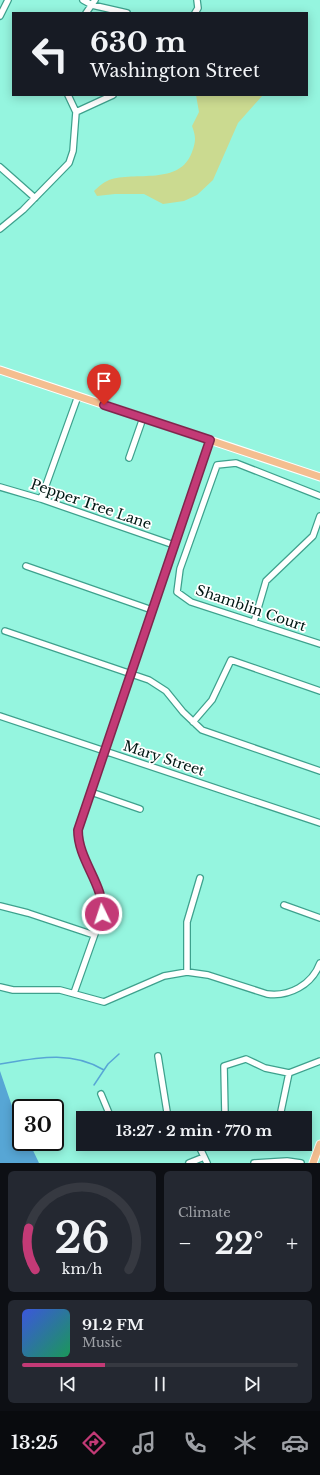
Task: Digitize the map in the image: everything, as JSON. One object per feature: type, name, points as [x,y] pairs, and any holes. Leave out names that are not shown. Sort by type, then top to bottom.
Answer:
[{"type":"main road","points":[[0,370],[320,477]]},
{"type":"main road","points":[[313,1163],[320,1144]]},
{"type":"street","points":[[0,16],[8,0]]},
{"type":"street","points":[[83,0],[124,12]]},
{"type":"street","points":[[196,12],[198,8],[197,0]]},
{"type":"street","points":[[87,12],[94,2]]},
{"type":"street","points":[[0,229],[35,198],[62,171],[72,158],[76,112],[68,96]]},
{"type":"street","points":[[76,112],[111,96]]},
{"type":"street","points":[[0,167],[35,198]]},
{"type":"street","points":[[41,499],[78,396]]},
{"type":"street","points":[[129,458],[143,418]]},
{"type":"street","points":[[74,993],[102,914],[103,905],[100,894],[78,843],[78,830],[210,440]]},
{"type":"street","name":"Shamblin Court","points":[[320,496],[236,463],[217,465],[180,568],[177,592],[191,602],[320,644]]},
{"type":"street","name":"Pepper Tree Lane","points":[[0,487],[41,499],[174,545]]},
{"type":"street","points":[[254,622],[266,581],[313,536],[320,516]]},
{"type":"street","points":[[26,566],[152,610]]},
{"type":"street","points":[[5,631],[131,673],[157,684],[166,691],[202,730],[215,736],[320,771]]},
{"type":"street","points":[[194,722],[212,700],[231,660],[320,691]]},
{"type":"street","name":"Mary Street","points":[[0,716],[320,822]]},
{"type":"street","points":[[91,792],[140,809]]},
{"type":"street","points":[[187,972],[187,922],[200,878]]},
{"type":"street","points":[[284,905],[320,918]]},
{"type":"street","points":[[0,906],[28,913],[94,935]]},
{"type":"street","points":[[0,987],[12,990],[60,990],[104,1002],[164,976],[187,972],[208,975],[277,995],[291,992],[301,987],[310,980],[320,963]]},
{"type":"street","points":[[158,1056],[167,1111]]},
{"type":"street","points":[[225,1111],[224,1066],[246,1059],[265,1068],[289,1073],[320,1061]]},
{"type":"street","points":[[281,1111],[289,1073]]},
{"type":"street","points":[[101,1094],[108,1111]]},
{"type":"street","points":[[201,1151],[207,1163]]},
{"type":"street","points":[[189,1163],[204,1157]]},
{"type":"street","points":[[254,1163],[287,1161],[301,1163]]},
{"type":"green space","points":[[196,96],[262,96],[238,123],[213,180],[197,195],[184,201],[163,204],[144,194],[115,194],[97,196],[94,191],[109,180],[167,173],[178,169],[186,163],[195,142],[192,126],[199,112]]},
{"type":"water","points":[[0,1071],[12,1106],[12,1151],[33,1151],[39,1163],[0,1163]]},
{"type":"waterway","points":[[94,1085],[108,1064],[119,1054]]},
{"type":"waterway","points":[[0,1064],[53,1057],[79,1060],[104,1070]]},
{"type":"route","points":[[102,914],[103,905],[100,894],[84,860],[78,843],[78,830],[210,440],[104,405]]}]
